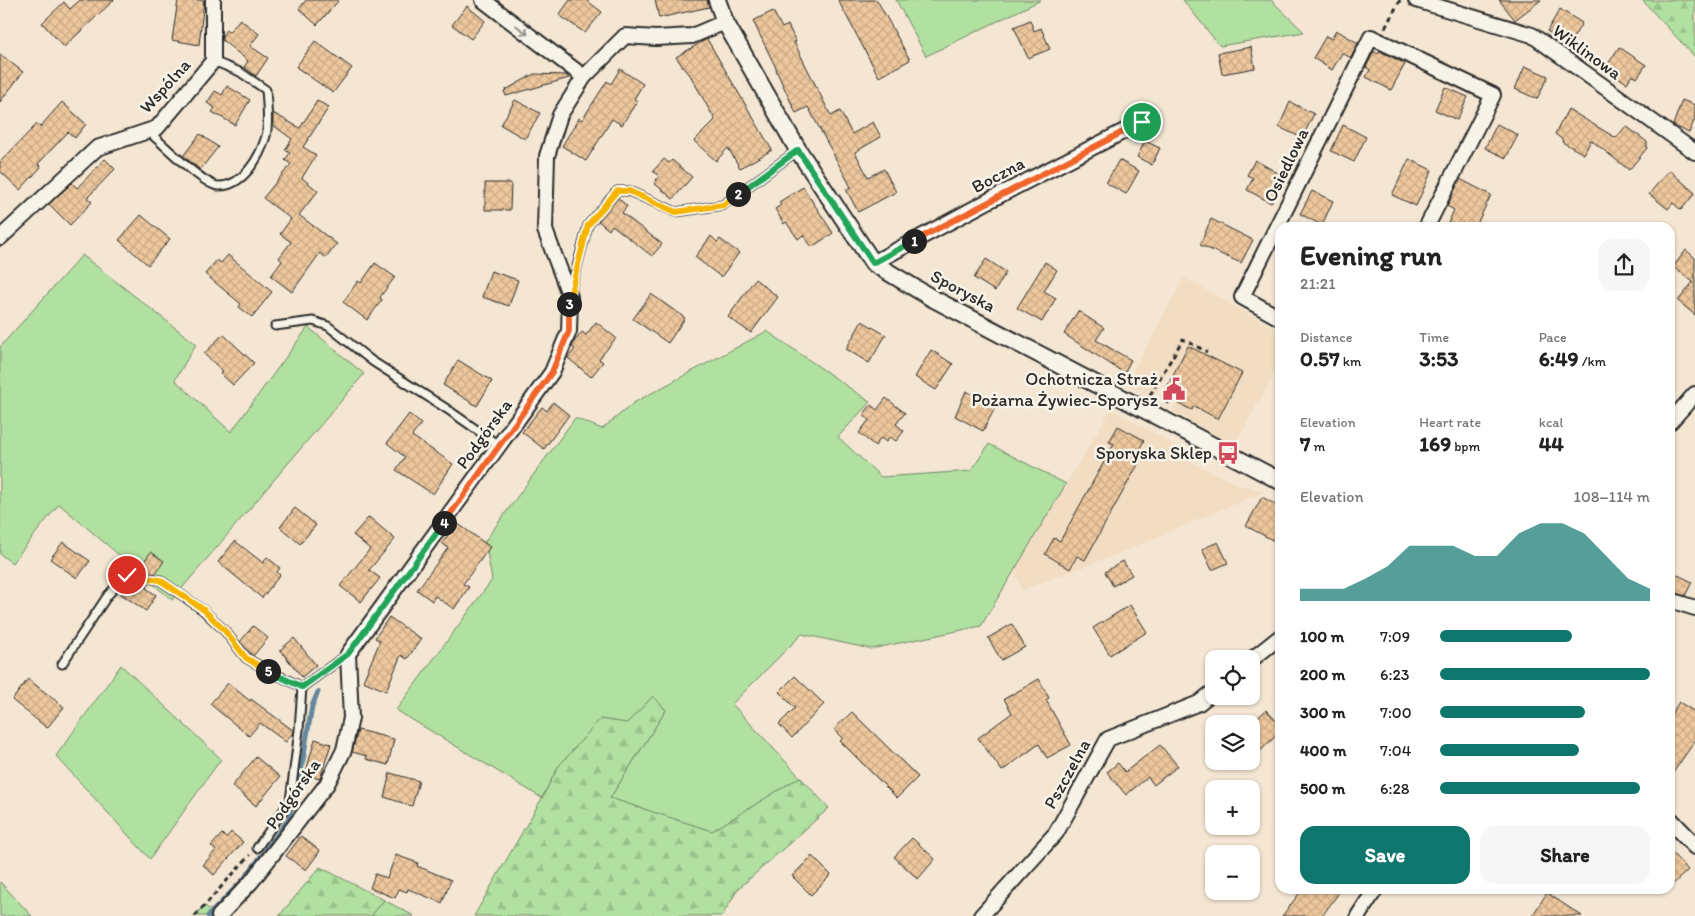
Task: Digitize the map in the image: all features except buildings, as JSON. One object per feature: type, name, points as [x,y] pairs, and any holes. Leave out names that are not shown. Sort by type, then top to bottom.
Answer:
[{"type":"street","name":"Wspólna","points":[[0,238],[97,148],[157,128],[213,61],[213,0]]},
{"type":"street","points":[[483,0],[584,77]]},
{"type":"street","name":"Sporyska","points":[[716,0],[725,22],[798,150],[873,263],[930,296],[1275,478]]},
{"type":"street","name":"Wiklinowa","points":[[1416,0],[1532,35],[1695,152]]},
{"type":"street","name":"Podgórska","points":[[219,916],[251,882],[327,784],[344,750],[351,718],[348,654],[552,372],[569,331],[570,296],[545,230],[547,156],[560,115],[584,77],[625,36],[656,38],[692,36],[725,22]]},
{"type":"street","name":"Osiedlowa","points":[[1279,222],[1371,37],[1493,95],[1429,222]]},
{"type":"street","name":"Boczna","points":[[873,263],[1142,122]]},
{"type":"street","name":"Osiedlowa","points":[[1275,230],[1242,297],[1275,315]]},
{"type":"street","points":[[1675,417],[1694,399]]},
{"type":"street","points":[[1675,602],[1695,608]]},
{"type":"street","points":[[1260,653],[1275,641]]},
{"type":"street","name":"Pszczelna","points":[[981,916],[1056,833],[1108,739],[1199,702],[1205,697]]},
{"type":"street","points":[[1675,825],[1695,846]]},
{"type":"street","points":[[1358,916],[1372,894]]},
{"type":"lane","points":[[148,131],[199,176],[217,186],[237,182],[256,160],[266,134],[266,90],[240,72],[213,61]]},
{"type":"lane","points":[[570,296],[588,225],[617,191],[629,191],[676,212],[723,205],[798,150]]},
{"type":"lane","points":[[275,326],[313,321],[328,326],[372,361],[447,409],[500,446]]},
{"type":"lane","points":[[62,664],[108,595],[127,575],[160,580],[204,610],[225,631],[246,658],[302,687]]},
{"type":"lane","points":[[302,687],[348,654]]},
{"type":"lane","points":[[257,848],[290,801],[299,730],[302,687]]},
{"type":"path","points":[[1385,28],[1400,0]]},
{"type":"path","points":[[1146,402],[1183,339],[1207,352]]},
{"type":"path","points":[[1192,349],[1196,346]]},
{"type":"path","points":[[195,916],[257,848]]},
{"type":"shaded area","points":[[1184,278],[1275,328],[1275,372],[1235,445],[1172,411],[1203,355],[1188,347],[1172,375],[1167,373],[1153,398],[1126,384]]},
{"type":"shaded area","points":[[1111,409],[1186,451],[1193,463],[1240,486],[1247,486],[1263,492],[1115,555],[1022,590],[1014,570]]},
{"type":"green space","points":[[896,0],[1041,0],[926,56]]},
{"type":"green space","points":[[1183,0],[1271,0],[1304,32],[1220,46]]},
{"type":"green space","points":[[1642,0],[1695,0],[1695,57]]},
{"type":"green space","points":[[82,255],[196,344],[175,380],[231,432],[308,327],[364,374],[172,600],[59,504],[12,563],[0,554],[0,347]]},
{"type":"green space","points":[[767,331],[870,402],[838,437],[881,477],[971,471],[989,444],[1066,484],[981,626],[871,649],[802,634],[732,704],[800,777],[712,832],[610,798],[666,710],[627,723],[558,767],[542,798],[396,710],[492,580],[485,541],[575,418],[602,429],[635,402]]},
{"type":"green space","points":[[121,665],[221,759],[150,859],[56,756]]},
{"type":"green space","points":[[653,696],[666,710],[610,798],[712,831],[800,777],[829,808],[738,889],[722,916],[474,916],[558,767],[600,719],[627,723]]},
{"type":"green space","points":[[320,867],[384,900],[371,916],[279,916]]},
{"type":"green space","points":[[0,882],[32,916],[0,916]]},
{"type":"green space","points":[[384,900],[414,916],[371,916]]},
{"type":"green space","points":[[205,906],[219,916],[193,916]]},
{"type":"waterway","points":[[208,916],[244,879],[288,820],[298,789],[312,706],[318,692]]},
{"type":"place","name":"Ochotnicza Straż Pożarna Żywiec-Sporysz","points":[[1174,389]]},
{"type":"place","name":"Sporyska Sklep","points":[[1228,453]]},
{"type":"route","points":[[127,575],[160,580],[204,610],[225,631],[246,658],[302,687],[348,654],[552,372],[569,331],[570,296],[588,225],[617,191],[629,191],[676,212],[723,205],[798,150],[873,263],[1142,122]]}]
